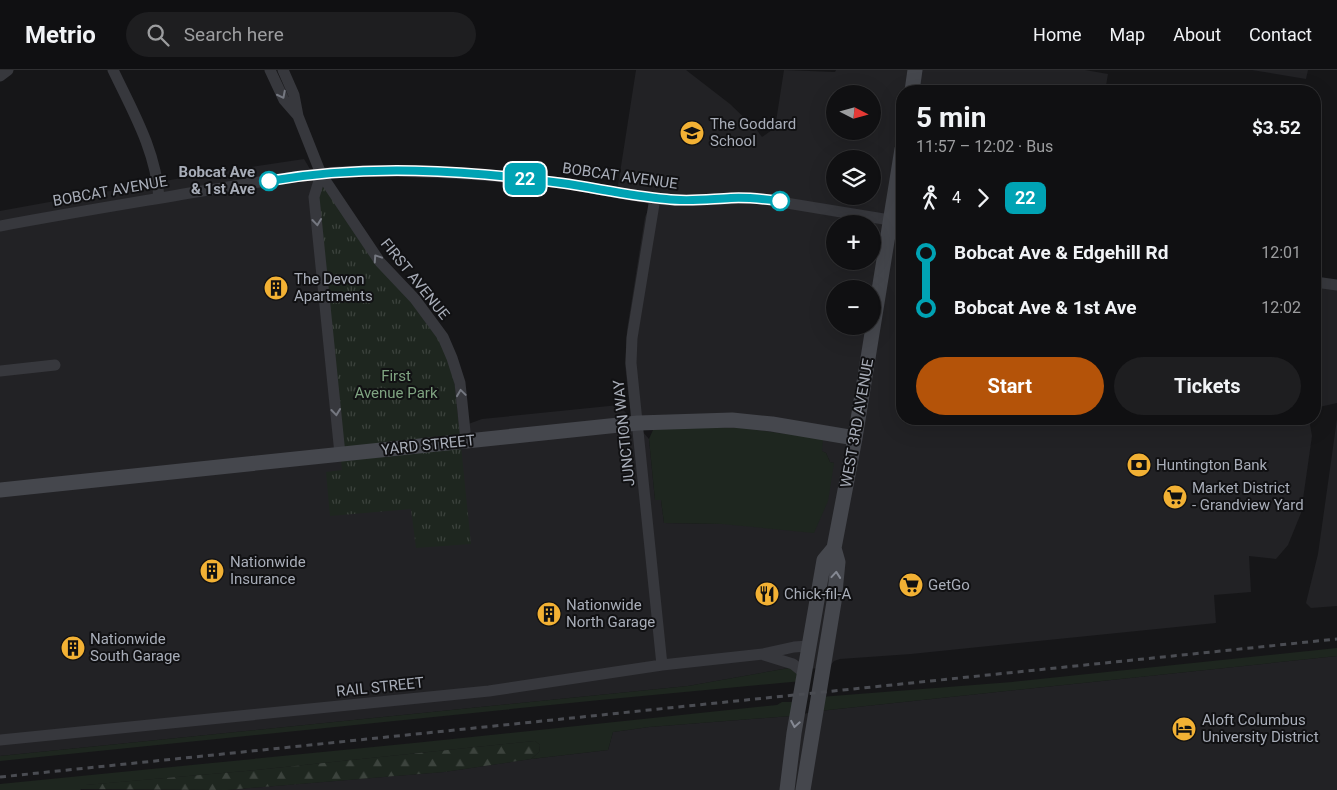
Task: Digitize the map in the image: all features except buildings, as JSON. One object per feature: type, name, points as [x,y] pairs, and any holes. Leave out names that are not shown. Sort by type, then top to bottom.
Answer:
[{"type":"street","points":[[0,76],[8,70]]},
{"type":"street","points":[[113,70],[149,146],[158,180],[159,198]]},
{"type":"street","name":"FIRST AVENUE","points":[[270,70],[284,100],[298,116]]},
{"type":"street","name":"FIRST AVENUE","points":[[283,70],[294,95],[298,116],[321,174],[380,262],[415,299],[443,337],[460,383],[466,442]]},
{"type":"street","points":[[913,85],[915,70]]},
{"type":"street","name":"BOBCAT AVENUE","points":[[0,226],[276,179],[368,171],[465,173],[564,184],[655,198],[698,201],[756,198],[896,221]]},
{"type":"street","points":[[321,174],[314,197],[340,454]]},
{"type":"street","name":"JUNCTION WAY","points":[[655,198],[632,338],[631,363],[662,665]]},
{"type":"street","name":"WEST 3RD AVENUE","points":[[803,790],[834,602],[838,562],[834,548],[896,226]]},
{"type":"street","points":[[1321,283],[1337,285]]},
{"type":"street","points":[[0,371],[55,365]]},
{"type":"street","name":"YARD STREET","points":[[0,490],[638,423],[732,420],[772,424],[855,438]]},
{"type":"street","name":"WEST 3RD AVENUE","points":[[787,790],[794,733],[824,560],[834,548]]},
{"type":"street","points":[[808,646],[818,653],[821,660],[808,735],[808,748],[810,751]]},
{"type":"street","name":"RAIL STREET","points":[[0,740],[489,691],[662,665],[763,654],[808,646]]},
{"type":"street","name":"RAIL STREET","points":[[763,654],[793,664],[804,673]]},
{"type":"shaded area","points":[[636,70],[686,70],[730,104],[762,137],[775,128],[784,70],[835,72],[836,70],[1085,70],[1108,74],[1106,85],[896,85],[896,425],[1310,425],[1312,436],[1301,513],[1288,545],[1276,559],[1249,556],[1251,592],[1214,595],[1216,623],[911,654],[840,659],[834,661],[829,667],[798,670],[789,668],[688,686],[0,756],[0,211],[198,175],[304,159],[463,426],[482,419],[619,405],[649,439],[655,500],[661,500],[664,523],[722,524],[834,463],[830,462],[826,453],[821,451],[659,429],[653,430],[629,401],[625,364],[627,330],[645,217],[653,199],[617,192]]},
{"type":"shaded area","points":[[1252,70],[1308,70],[1306,79]]},
{"type":"shaded area","points":[[1321,279],[1337,281],[1337,403],[1321,407]]},
{"type":"shaded area","points":[[1337,419],[1337,606],[1311,608],[1306,603],[1318,554]]},
{"type":"shaded area","points":[[1337,656],[1337,790],[227,790],[444,772],[608,750],[613,732],[649,727],[791,716],[819,711]]},
{"type":"green space","name":"First Avenue Park","points":[[321,174],[354,221],[415,299],[452,358],[471,544],[416,548],[411,509],[330,516],[326,472],[342,470],[314,197]]},
{"type":"green space","points":[[705,427],[742,428],[823,439],[822,451],[826,453],[830,462],[834,463],[828,501],[814,533],[722,524],[664,523],[661,500],[655,500],[649,439],[653,430]]},
{"type":"green space","points":[[1337,648],[1337,656],[819,711],[820,697],[1012,682]]},
{"type":"green space","points":[[789,668],[798,670],[802,681],[0,761],[0,756],[688,686]]},
{"type":"green space","points":[[782,702],[794,702],[791,716],[649,727],[613,732],[608,750],[531,759],[539,752],[540,745],[535,741],[246,771],[86,785],[80,790],[0,790],[0,784],[777,705]]},
{"type":"green space","points":[[535,741],[540,745],[539,752],[531,759],[444,772],[227,790],[80,789],[85,785],[246,771]]},
{"type":"railway","points":[[0,777],[1337,639]]},
{"type":"bus line","name":"22","points":[[269,181],[321,174],[368,171],[465,173],[515,177],[666,200],[698,201],[756,198],[780,201]]},
{"type":"place","name":"The Goddard School","points":[[692,133]]},
{"type":"place","name":"Bobcat Ave & 1st Ave","points":[[269,181]]},
{"type":"place","name":"The Devon Apartments","points":[[276,288]]},
{"type":"place","name":"Huntington Bank","points":[[1139,465]]},
{"type":"place","name":"Market District - Grandview Yard","points":[[1175,497]]},
{"type":"place","name":"Nationwide Insurance","points":[[212,571]]},
{"type":"place","name":"GetGo","points":[[911,585]]},
{"type":"place","name":"Chick-fil-A","points":[[767,594]]},
{"type":"place","name":"Nationwide North Garage","points":[[549,614]]},
{"type":"place","name":"Nationwide South Garage","points":[[73,648]]},
{"type":"place","name":"Aloft Columbus University District","points":[[1184,729]]}]
